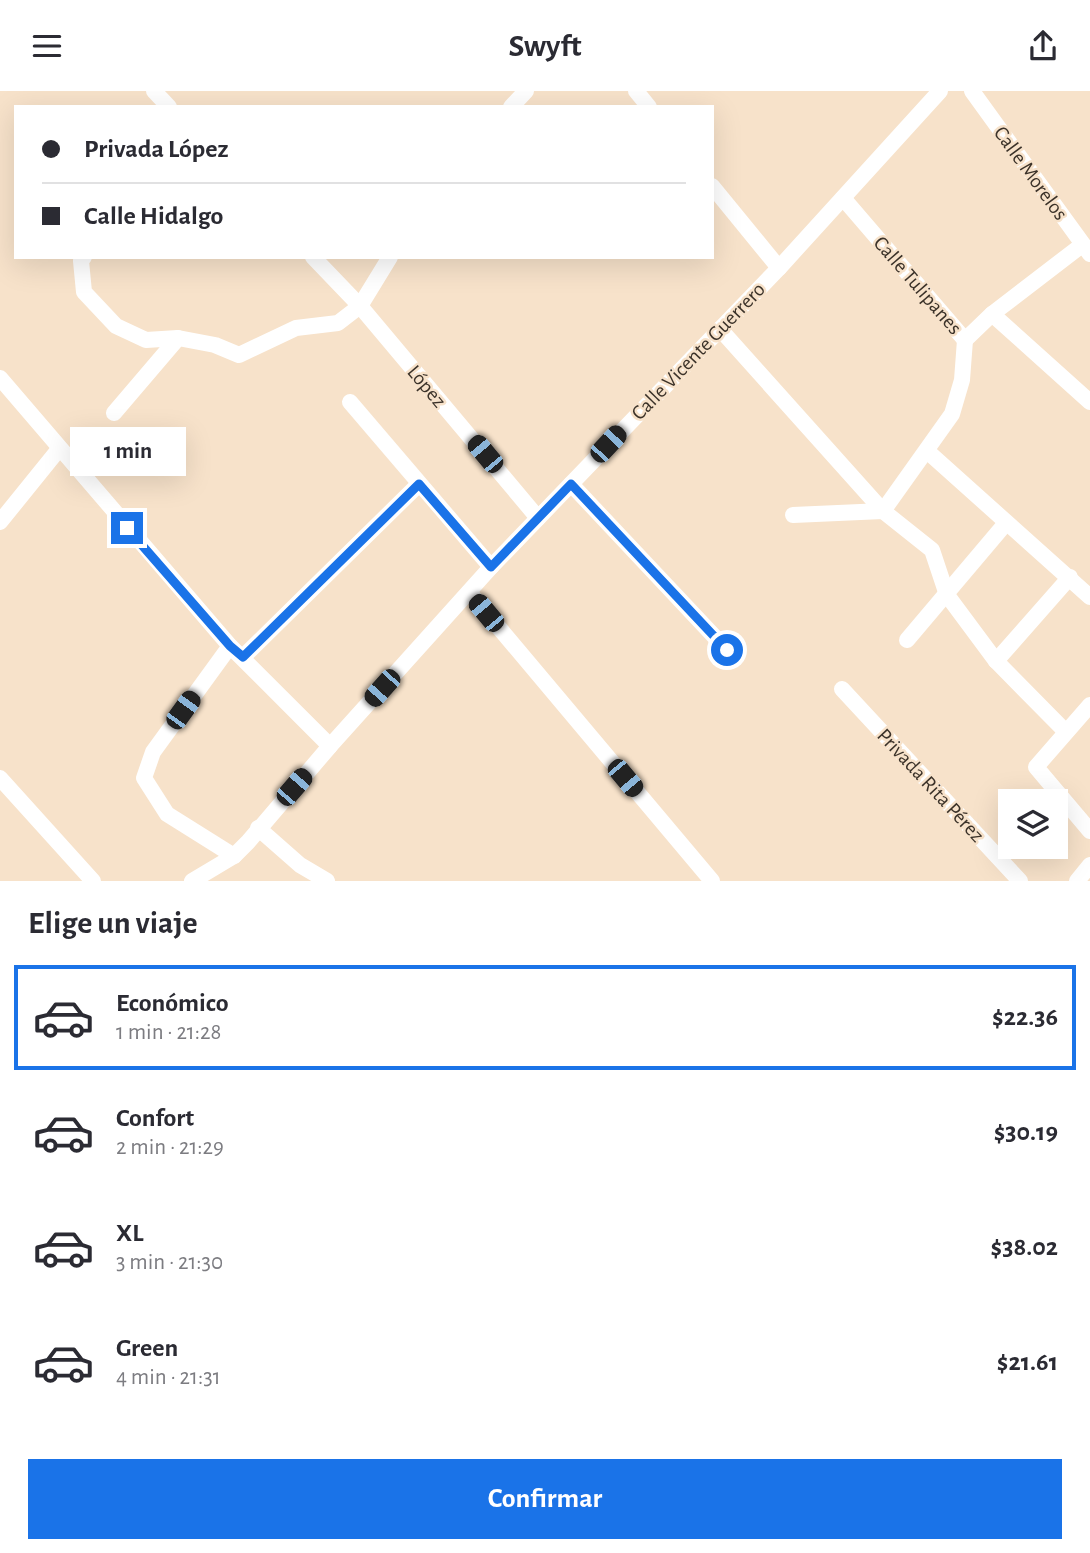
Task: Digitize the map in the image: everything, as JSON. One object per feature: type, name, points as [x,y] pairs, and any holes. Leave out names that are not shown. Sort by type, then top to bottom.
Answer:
[{"type":"street","points":[[154,91],[167,105]]},
{"type":"street","points":[[513,105],[526,91]]},
{"type":"street","points":[[636,91],[647,105]]},
{"type":"street","name":"Calle Vicente Guerrero","points":[[192,881],[234,856],[491,567],[779,268],[940,91]]},
{"type":"street","name":"Calle Morelos","points":[[972,91],[1086,250]]},
{"type":"street","points":[[714,188],[779,268]]},
{"type":"street","name":"Calle Tulipanes","points":[[843,198],[965,340],[992,314],[1090,403]]},
{"type":"street","points":[[992,314],[1086,250]]},
{"type":"street","points":[[82,259],[80,261],[84,292],[116,326],[146,340],[178,338],[215,345],[239,355],[296,328],[338,323],[360,306],[389,259]]},
{"type":"street","name":"López","points":[[315,259],[360,306],[538,518]]},
{"type":"street","points":[[720,329],[884,511],[933,550],[947,595],[996,661],[1066,732]]},
{"type":"street","points":[[114,413],[178,338]]},
{"type":"street","points":[[884,511],[952,414],[962,380],[965,340]]},
{"type":"street","points":[[0,378],[230,646],[330,746]]},
{"type":"street","points":[[350,403],[491,567]]},
{"type":"street","points":[[0,522],[59,449]]},
{"type":"street","points":[[927,451],[1090,597]]},
{"type":"street","points":[[243,657],[419,484]]},
{"type":"street","points":[[571,484],[727,650]]},
{"type":"street","points":[[793,515],[884,511]]},
{"type":"street","points":[[907,640],[1006,523]]},
{"type":"street","points":[[996,661],[1070,577]]},
{"type":"street","points":[[469,592],[712,881]]},
{"type":"street","points":[[230,646],[153,752],[144,778],[167,814],[234,856]]},
{"type":"street","name":"Privada Rita Pérez","points":[[842,688],[1020,881]]},
{"type":"street","points":[[1090,705],[1036,767],[1090,831]]},
{"type":"street","points":[[0,778],[93,881]]},
{"type":"street","points":[[258,828],[300,865],[327,881]]},
{"type":"street","points":[[1077,881],[1090,866]]},
{"type":"route","points":[[127,528],[230,646],[243,657],[419,484],[491,567],[571,484],[727,650]]}]
